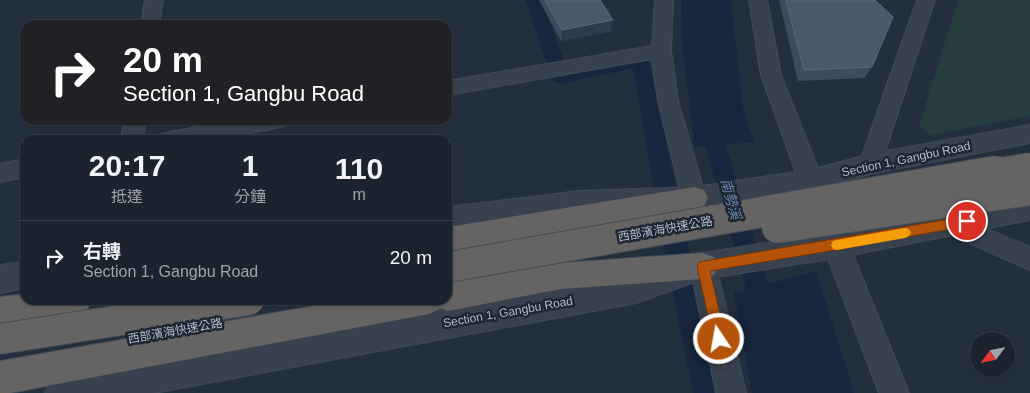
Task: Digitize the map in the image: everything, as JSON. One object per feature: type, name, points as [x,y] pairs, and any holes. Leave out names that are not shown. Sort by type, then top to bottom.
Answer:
[{"type":"highway","name":"西部濱海快速公路","points":[[452,266],[1030,165]]},
{"type":"highway","name":"西部濱海快速公路","points":[[452,282],[653,247],[1030,190]]},
{"type":"highway","points":[[452,238],[694,198]]},
{"type":"highway","points":[[452,296],[561,276],[703,266]]},
{"type":"highway","points":[[0,312],[44,305]]},
{"type":"highway","name":"西部濱海快速公路","points":[[0,339],[217,305]]},
{"type":"highway","name":"西部濱海快速公路","points":[[0,361],[320,305]]},
{"type":"highway","points":[[0,378],[402,305]]},
{"type":"street","points":[[151,20],[154,0]]},
{"type":"street","points":[[664,0],[661,51],[668,101],[694,198]]},
{"type":"street","points":[[758,0],[771,75],[811,181]]},
{"type":"street","points":[[870,164],[926,0]]},
{"type":"street","points":[[452,87],[661,51]]},
{"type":"street","points":[[196,135],[250,125]]},
{"type":"street","name":"Section 1, Gangbu Road","points":[[452,218],[579,202],[694,198],[811,181],[870,164],[1030,134]]},
{"type":"street","points":[[0,174],[20,169]]},
{"type":"street","name":"Section 1, Gangbu Road","points":[[504,250],[639,220],[694,198]]},
{"type":"street","name":"Section 1, Gangbu Road","points":[[452,259],[777,205],[892,208],[951,224]]},
{"type":"street","name":"Section 1, Gangbu Road","points":[[62,393],[636,289],[703,266],[836,245],[1030,209]]},
{"type":"street","points":[[951,224],[1030,259]]},
{"type":"street","points":[[836,245],[894,393]]},
{"type":"street","points":[[703,266],[731,393]]},
{"type":"street","points":[[0,279],[20,276]]},
{"type":"street","points":[[0,339],[180,305]]},
{"type":"green space","points":[[958,0],[1030,0],[1030,116],[931,135],[919,126]]},
{"type":"water","points":[[681,0],[731,0],[743,108],[754,142],[695,147],[682,48]]},
{"type":"water","points":[[816,271],[854,393],[752,393],[734,293]]},
{"type":"building","points":[[545,0],[600,0],[613,20],[562,30]]},
{"type":"building","points":[[786,0],[875,0],[893,17],[872,67],[804,70]]},
{"type":"waterway","points":[[534,0],[554,59]]},
{"type":"waterway","points":[[560,78],[640,61],[665,189]]},
{"type":"waterway","name":"南勢溪","points":[[707,117],[765,313]]},
{"type":"waterway","points":[[673,232],[679,262]]},
{"type":"waterway","points":[[684,286],[706,393]]},
{"type":"slow traffic","points":[[837,245],[905,233]]},
{"type":"route","points":[[719,339],[703,266],[836,245],[967,221]]}]
